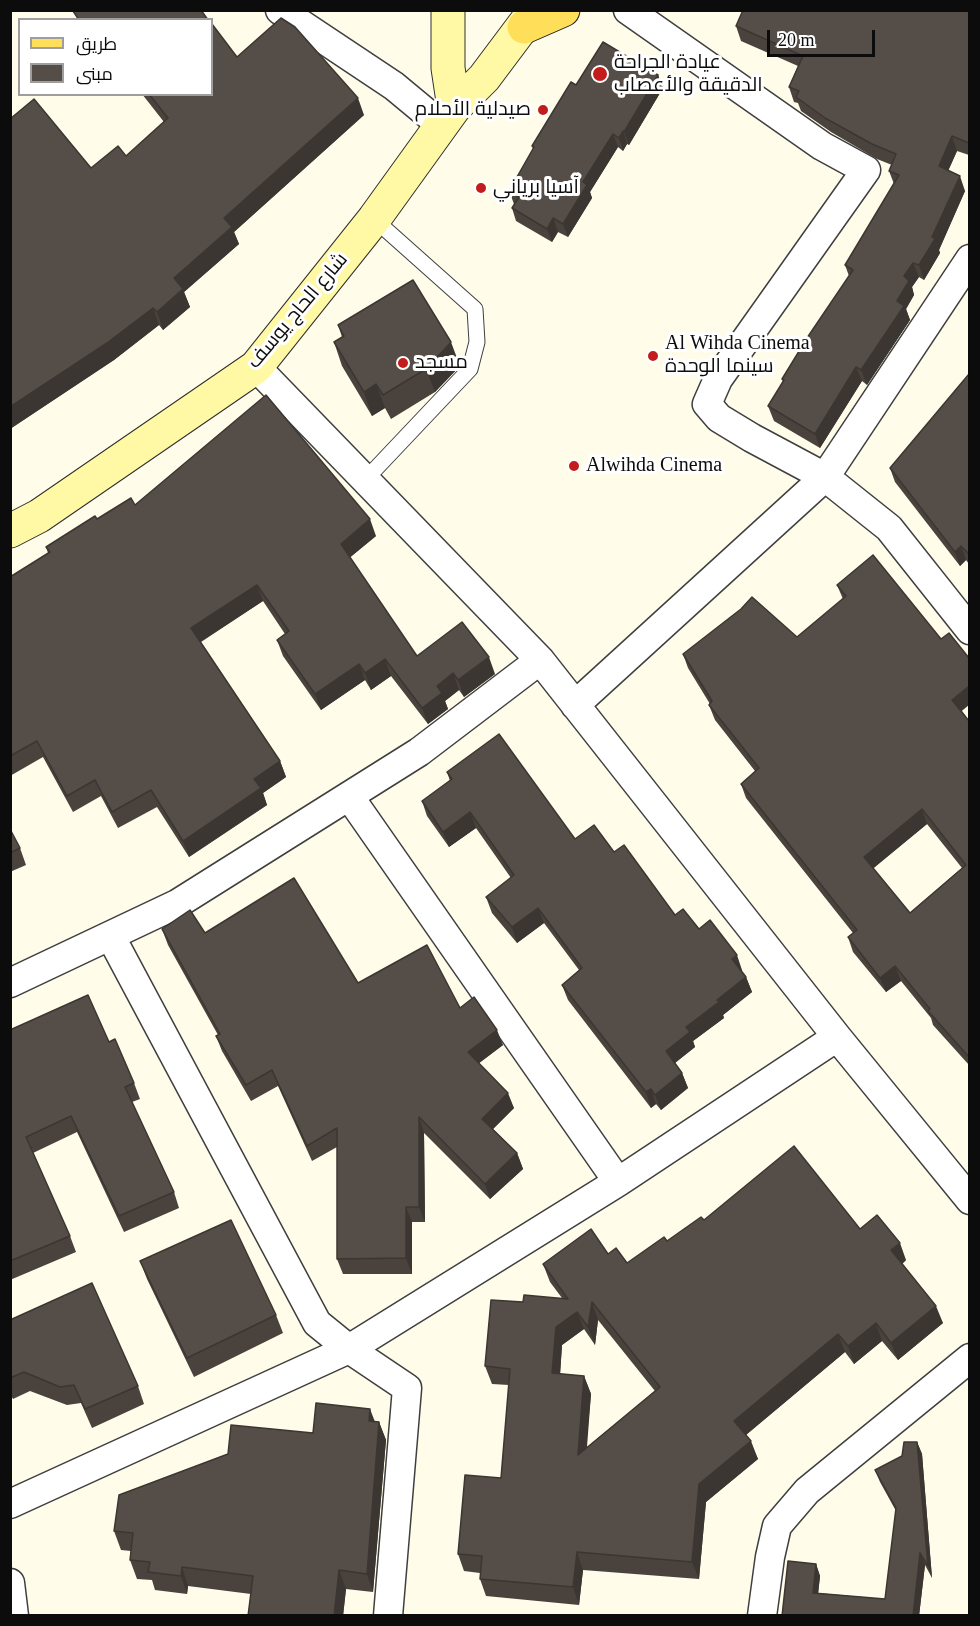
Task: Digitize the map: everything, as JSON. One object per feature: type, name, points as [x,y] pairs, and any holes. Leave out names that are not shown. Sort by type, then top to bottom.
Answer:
[{"type":"main road","points":[[448,10],[448,117]]},
{"type":"main road","points":[[529,19],[563,10]]},
{"type":"main road","name":"شارع الحاج يوسف","points":[[10,531],[39,516],[256,367],[374,219],[448,117],[484,78],[529,19]]},
{"type":"street","points":[[280,10],[394,86],[448,117]]},
{"type":"street","points":[[628,10],[822,146],[866,170],[718,379],[707,404],[719,418],[825,477],[890,528],[969,630]]},
{"type":"street","points":[[575,705],[825,477],[969,259]]},
{"type":"street","points":[[256,367],[540,660],[837,1037],[964,1183]]},
{"type":"street","points":[[10,983],[177,904],[419,752],[540,660]]},
{"type":"street","points":[[349,796],[618,1182]]},
{"type":"street","points":[[111,937],[317,1323],[349,1349],[407,1389],[388,1616]]},
{"type":"street","points":[[10,1504],[349,1349],[618,1182],[837,1037]]},
{"type":"street","points":[[762,1616],[770,1557],[777,1526],[807,1491],[969,1358]]},
{"type":"street","points":[[10,1583],[14,1616]]},
{"type":"lane","points":[[365,480],[471,369],[477,342],[476,309],[374,219]]},
{"type":"building","points":[[201,10],[207,18],[78,18],[73,11]]},
{"type":"building","points":[[743,10],[969,10],[969,143],[952,136],[939,166],[960,176],[932,237],[935,239],[919,265],[913,263],[904,276],[909,281],[897,301],[904,306],[861,370],[856,367],[815,434],[768,406],[809,335],[853,270],[845,265],[899,175],[889,171],[896,154],[872,144],[825,118],[796,97],[799,91],[789,87],[803,56],[736,26]]},
{"type":"building","points":[[281,18],[295,27],[358,98],[224,218],[232,227],[174,278],[183,289],[157,312],[153,308],[107,343],[10,407],[10,119],[34,99],[91,168],[118,146],[126,156],[168,118],[151,96],[213,96],[213,25],[237,57]]},
{"type":"building","points":[[603,42],[658,75],[624,132],[619,138],[613,134],[583,182],[587,185],[563,224],[553,218],[547,229],[512,208],[519,197],[509,191],[534,147],[532,146],[571,82],[576,85]]},
{"type":"building","name":"مسجد","points":[[413,280],[451,342],[426,369],[383,395],[376,384],[364,392],[334,342],[344,336],[338,325]]},
{"type":"building","points":[[969,374],[969,554],[961,546],[955,552],[890,468]]},
{"type":"building","points":[[266,395],[370,519],[341,544],[417,656],[462,622],[489,657],[458,680],[453,673],[437,686],[442,693],[422,708],[385,659],[365,673],[359,664],[315,694],[277,640],[289,631],[257,585],[191,628],[280,761],[254,779],[261,788],[183,841],[151,790],[112,812],[95,780],[67,796],[37,741],[10,756],[10,577],[50,552],[46,547],[95,516],[97,519],[131,498],[135,505]]},
{"type":"building","points":[[873,555],[941,639],[949,633],[969,658],[969,686],[952,700],[969,721],[969,1057],[928,1011],[930,1009],[895,966],[880,978],[848,937],[857,930],[741,784],[759,768],[709,705],[712,701],[683,654],[741,609],[752,597],[797,637],[846,596],[837,585]],"holes":[[[922,809],[966,865],[910,913],[864,857]]]},
{"type":"building","points":[[499,734],[575,839],[594,825],[614,852],[624,845],[675,915],[683,909],[699,929],[710,920],[737,955],[732,959],[746,977],[717,1000],[719,1002],[686,1027],[690,1032],[666,1051],[682,1073],[655,1095],[651,1089],[646,1092],[562,985],[582,968],[538,908],[512,927],[486,897],[514,875],[470,812],[443,832],[422,801],[452,779],[447,772]]},
{"type":"building","points":[[10,829],[20,848],[10,853]]},
{"type":"building","points":[[294,878],[358,983],[427,945],[460,1008],[474,997],[497,1030],[468,1052],[508,1093],[482,1119],[517,1153],[485,1184],[419,1117],[419,1207],[406,1207],[406,1258],[337,1259],[337,1128],[307,1146],[272,1070],[246,1085],[216,1036],[220,1034],[162,929],[190,910],[205,933]]},
{"type":"building","points":[[88,995],[109,1042],[115,1039],[134,1083],[125,1087],[174,1192],[119,1216],[71,1116],[26,1137],[70,1236],[10,1261],[10,1030]]},
{"type":"building","points":[[794,1146],[860,1229],[877,1215],[900,1243],[891,1250],[936,1306],[891,1343],[876,1323],[848,1346],[838,1334],[734,1421],[751,1441],[699,1484],[692,1562],[577,1552],[573,1587],[480,1579],[482,1556],[458,1554],[465,1475],[501,1478],[510,1369],[485,1366],[491,1300],[523,1302],[524,1295],[568,1299],[543,1264],[591,1229],[608,1254],[616,1248],[627,1263],[664,1237],[667,1241],[701,1217],[704,1220]],"holes":[[[592,1302],[660,1387],[578,1455],[584,1376],[552,1373],[556,1327],[577,1312],[588,1327]]]},
{"type":"building","points":[[231,1220],[276,1315],[187,1358],[140,1261]]},
{"type":"building","points":[[92,1283],[138,1386],[85,1409],[74,1385],[60,1387],[24,1372],[10,1378],[10,1320]]},
{"type":"building","points":[[316,1403],[370,1409],[369,1421],[379,1422],[367,1574],[339,1570],[334,1616],[248,1616],[253,1576],[182,1567],[181,1576],[148,1572],[150,1562],[130,1560],[133,1533],[114,1531],[119,1495],[228,1454],[231,1425],[313,1433]]},
{"type":"building","points":[[904,1442],[917,1442],[928,1566],[920,1553],[913,1616],[782,1616],[788,1561],[816,1564],[813,1593],[885,1599],[896,1508],[875,1470],[902,1456]]},
{"type":"place","name":"عيادة الجراحة الدقيقة والأعصاب","points":[[600,74]]},
{"type":"place","name":"صيدلية الأحلام","points":[[543,110]]},
{"type":"place","name":"آسيا برياني","points":[[481,188]]},
{"type":"place","name":"Al Wihda Cinema سينما الوحدة","points":[[653,356]]},
{"type":"place","name":"مسجد","points":[[403,363]]},
{"type":"place","name":"Alwihda Cinema","points":[[574,466]]}]
